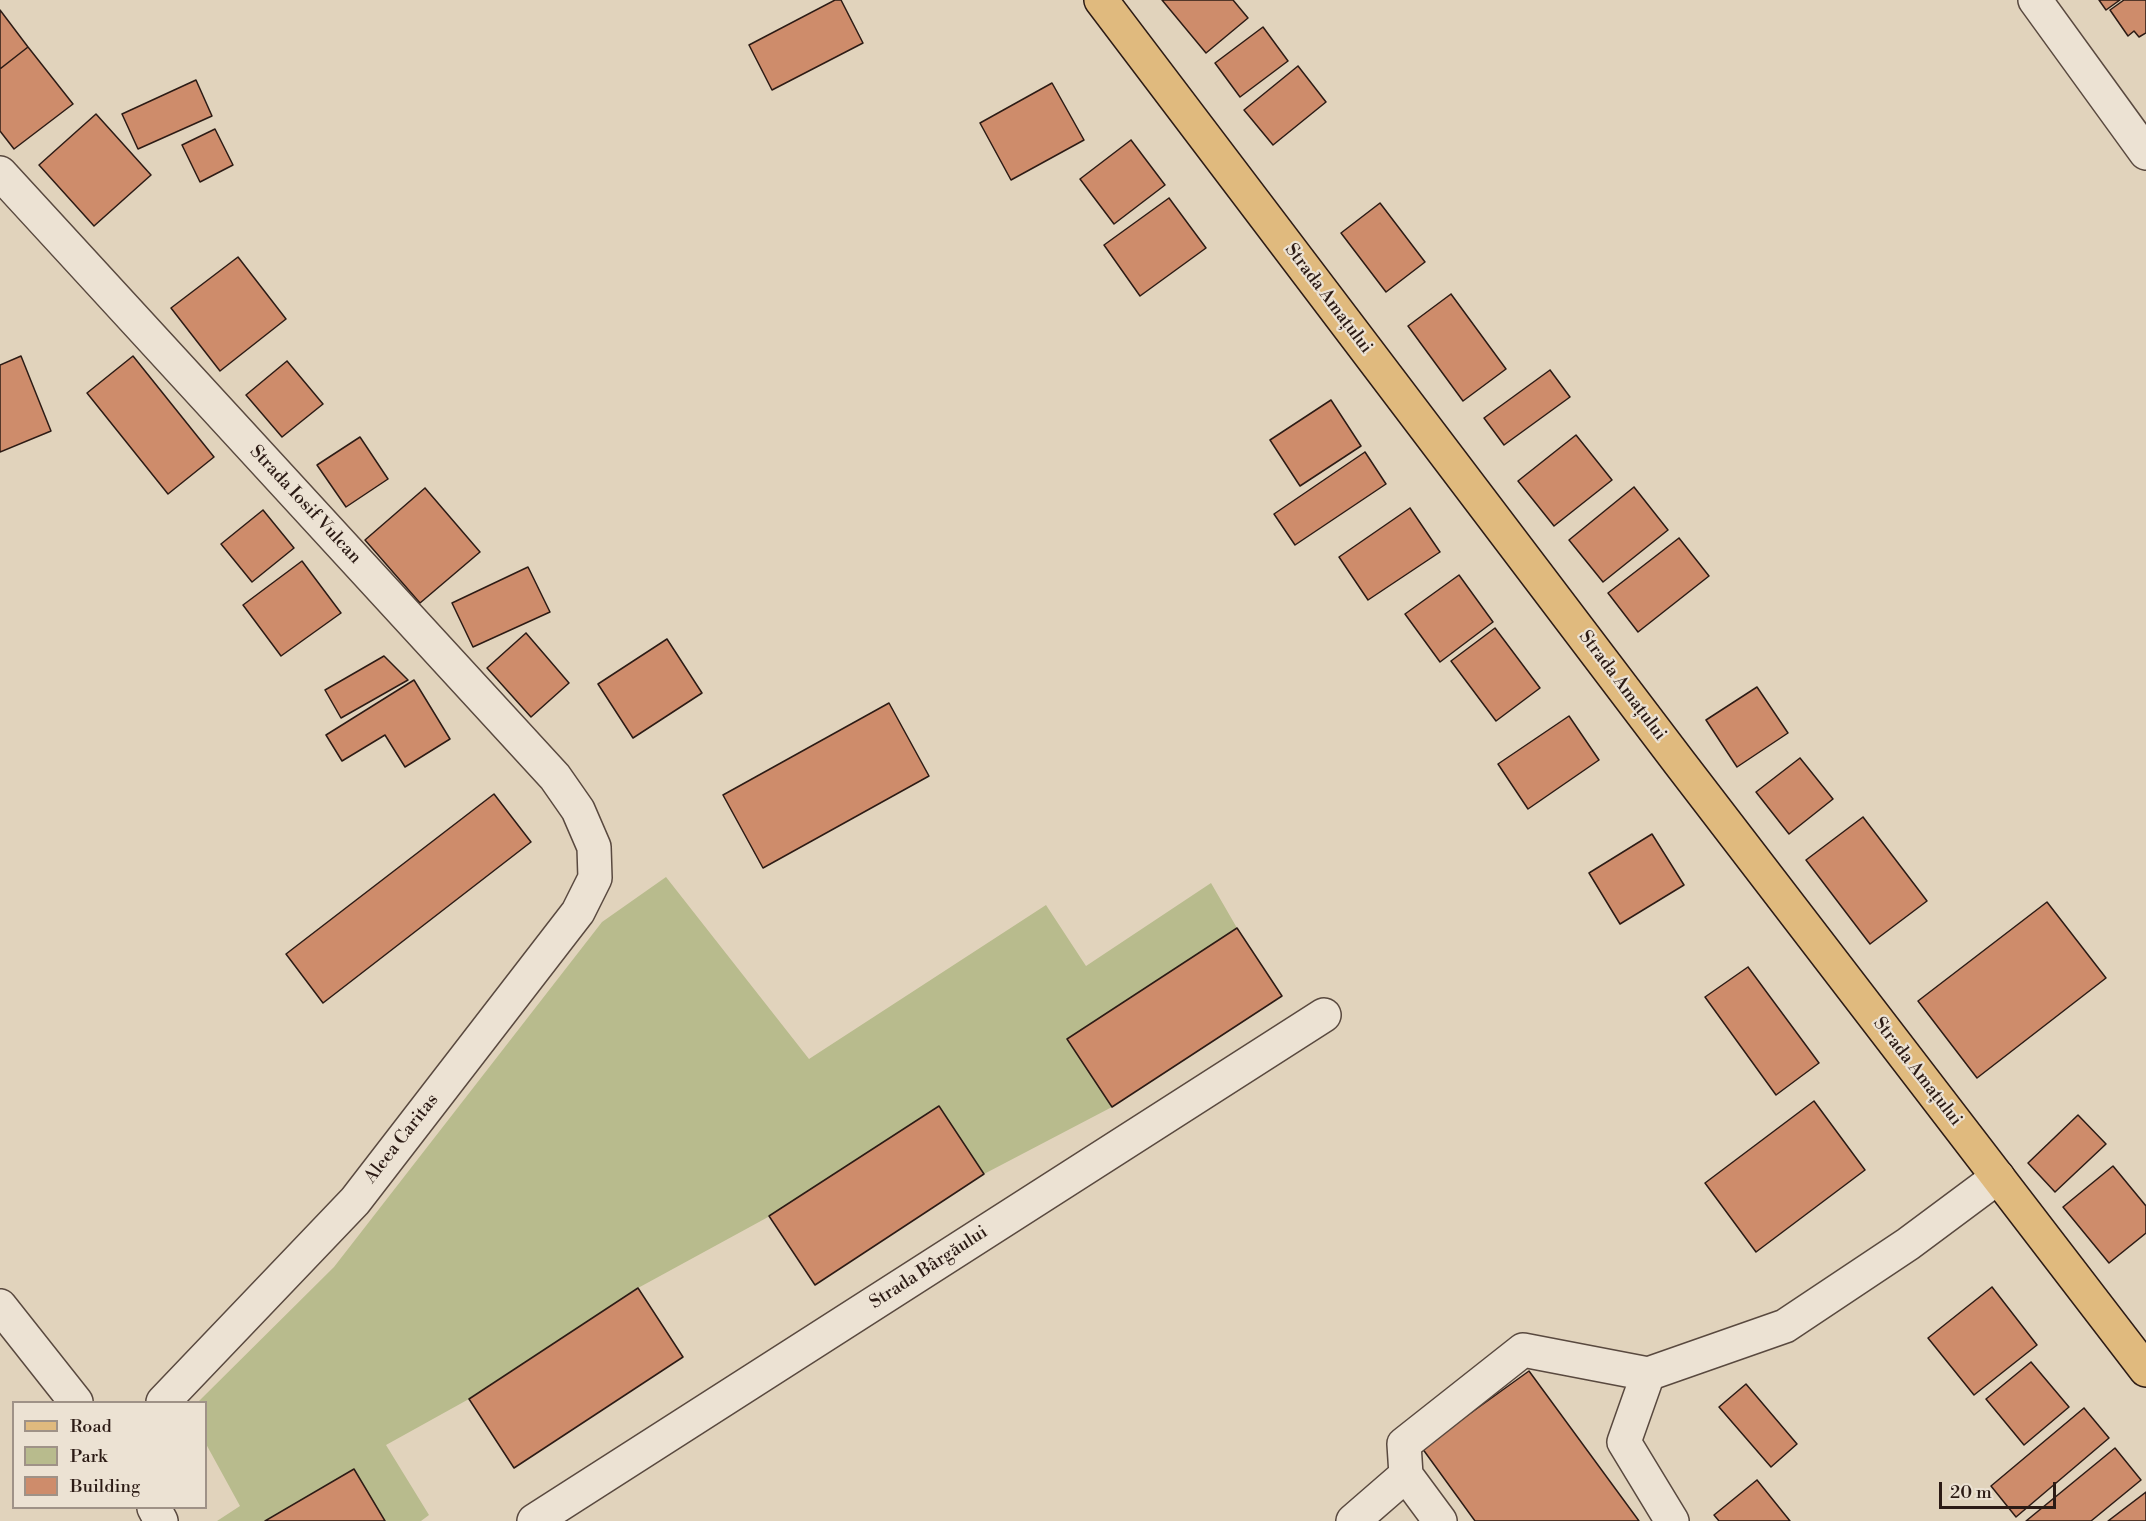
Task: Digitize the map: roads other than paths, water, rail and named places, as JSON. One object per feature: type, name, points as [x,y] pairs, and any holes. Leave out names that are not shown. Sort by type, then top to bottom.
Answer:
[{"type":"main road","name":"Strada Amațului","points":[[1101,0],[1679,762],[2146,1370]]},
{"type":"street","points":[[2035,0],[2146,153]]},
{"type":"street","name":"Strada Iosif Vulcan","points":[[0,173],[555,777],[578,810],[594,847]]},
{"type":"street","name":"Aleea Caritas","points":[[164,1401],[355,1201],[578,912],[595,878],[594,847]]},
{"type":"street","name":"Strada Bârgăului","points":[[534,1521],[1324,1015]]},
{"type":"street","points":[[1440,1521],[1406,1475],[1404,1444],[1523,1350],[1648,1374],[1785,1326],[1908,1244],[1998,1177]]},
{"type":"street","points":[[0,1306],[75,1401]]},
{"type":"street","points":[[1648,1374],[1624,1442],[1672,1521]]},
{"type":"street","points":[[1353,1521],[1406,1475]]}]
